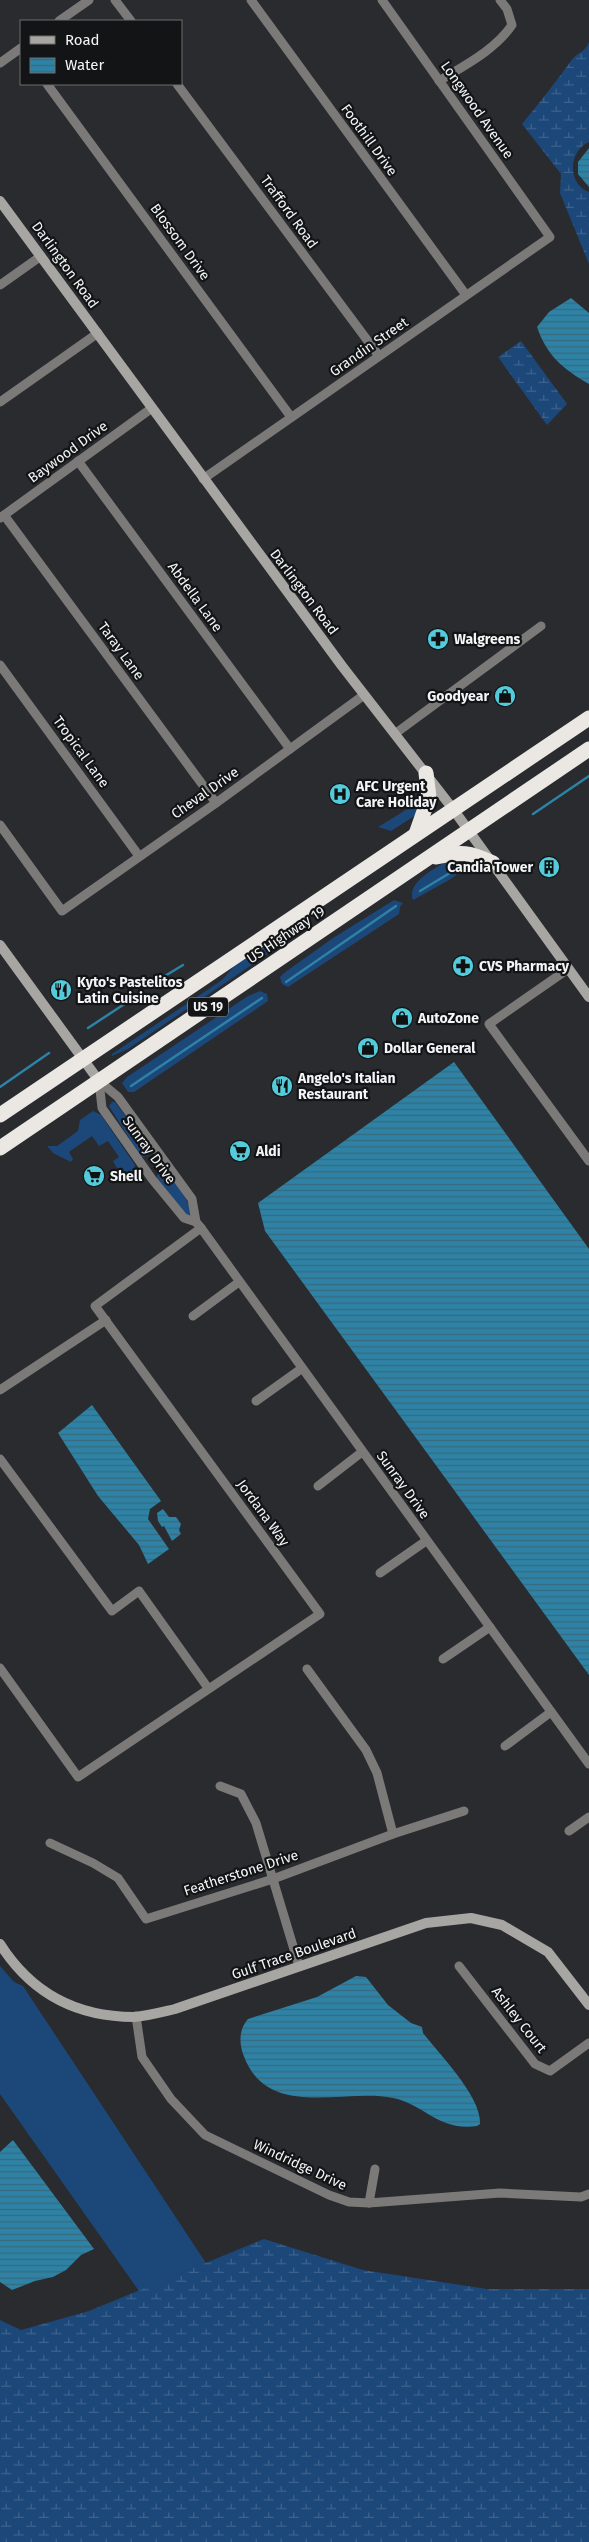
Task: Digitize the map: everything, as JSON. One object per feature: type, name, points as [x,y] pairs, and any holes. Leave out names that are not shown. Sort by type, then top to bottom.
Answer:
[{"type":"highway","name":"US Highway 19","points":[[0,1114],[589,718]]},
{"type":"highway","name":"US Highway 19","points":[[0,1148],[589,749]]},
{"type":"highway","points":[[416,834],[429,797],[426,773]]},
{"type":"highway","points":[[427,859],[457,852],[467,853],[493,864]]},
{"type":"street","points":[[60,20],[89,0]]},
{"type":"street","points":[[115,0],[130,20]]},
{"type":"street","name":"Foothill Drive","points":[[251,0],[466,295]]},
{"type":"street","name":"Longwood Avenue","points":[[382,0],[550,237]]},
{"type":"street","points":[[439,81],[498,42],[512,25],[507,9],[500,0]]},
{"type":"street","points":[[0,63],[20,49]]},
{"type":"street","name":"Blossom Drive","points":[[48,85],[292,417]]},
{"type":"street","name":"Trafford Road","points":[[178,85],[379,356]]},
{"type":"street","name":"Darlington Road","points":[[0,201],[203,479],[364,695],[396,733],[453,809],[589,997]]},
{"type":"street","name":"Grandin Street","points":[[203,479],[550,237]]},
{"type":"street","points":[[0,285],[41,256]]},
{"type":"street","points":[[0,402],[98,333]]},
{"type":"street","name":"Baywood Drive","points":[[2,516],[152,408]]},
{"type":"street","name":"Abdella Lane","points":[[78,461],[290,749]]},
{"type":"street","name":"Taray Lane","points":[[2,516],[216,803]]},
{"type":"street","points":[[396,733],[541,626]]},
{"type":"street","name":"Tropical Lane","points":[[0,665],[139,856]]},
{"type":"street","name":"Cheval Drive","points":[[0,825],[62,911],[216,803],[364,695]]},
{"type":"street","name":"Sunray Drive","points":[[0,946],[84,1058],[99,1081],[118,1097],[192,1199],[198,1225],[589,1764]]},
{"type":"street","points":[[568,969],[489,1024],[589,1161]]},
{"type":"street","name":"Sunray Drive","points":[[99,1081],[102,1108],[126,1143],[184,1218],[198,1225]]},
{"type":"street","name":"Jordana Way","points":[[0,1668],[78,1777],[320,1614],[96,1306],[198,1225]]},
{"type":"street","points":[[193,1316],[239,1282]]},
{"type":"street","points":[[0,1390],[106,1320]]},
{"type":"street","points":[[256,1401],[301,1369]]},
{"type":"street","points":[[318,1486],[362,1452]]},
{"type":"street","points":[[0,1459],[112,1611],[139,1591],[208,1688]]},
{"type":"street","points":[[380,1573],[426,1541]]},
{"type":"street","points":[[443,1659],[490,1627]]},
{"type":"street","points":[[307,1669],[366,1750],[377,1773],[393,1834]]},
{"type":"street","points":[[505,1746],[550,1712]]},
{"type":"street","points":[[220,1786],[241,1794],[256,1823],[300,1966]]},
{"type":"street","name":"Featherstone Drive","points":[[50,1843],[93,1863],[118,1878],[146,1919],[273,1879],[393,1834],[464,1810]]},
{"type":"street","points":[[569,1831],[589,1817]]},
{"type":"street","name":"Gulf Trace Boulevard","points":[[0,1944],[13,1965],[52,1998],[89,2012],[136,2016],[175,2010],[426,1924],[471,1918],[502,1925],[548,1952],[589,2006]]},
{"type":"street","name":"Ashley Court","points":[[459,1966],[534,2064],[550,2071],[589,2043]]},
{"type":"street","name":"Windridge Drive","points":[[136,2016],[142,2057],[171,2099],[205,2135],[349,2202],[369,2203],[500,2193],[581,2197],[589,2194]]},
{"type":"street","points":[[369,2203],[375,2169]]},
{"type":"green space","points":[[589,42],[589,142],[577,152],[573,167],[577,182],[589,192],[589,264],[560,193],[561,174],[522,124],[573,58],[586,48]]},
{"type":"green space","points":[[521,341],[567,404],[547,425],[498,357]]},
{"type":"green space","points":[[422,800],[416,815],[391,831],[378,827]]},
{"type":"green space","points":[[452,858],[468,859],[470,865],[449,880],[413,900],[412,893],[419,881],[432,870]]},
{"type":"green space","points":[[394,900],[403,903],[399,914],[288,987],[282,984],[280,977],[284,973],[333,938]]},
{"type":"green space","points":[[303,919],[275,949],[128,1049],[112,1056],[112,1054],[222,980],[239,961]]},
{"type":"green space","points":[[260,991],[267,994],[268,1001],[134,1092],[128,1092],[122,1083],[127,1077],[248,996]]},
{"type":"green space","points":[[112,1102],[115,1102],[149,1148],[148,1156],[142,1157],[139,1154],[109,1106]]},
{"type":"green space","points":[[93,1111],[101,1115],[135,1165],[133,1173],[123,1173],[116,1167],[113,1161],[119,1157],[108,1141],[99,1146],[92,1136],[69,1152],[73,1159],[71,1162],[53,1153],[47,1146],[57,1146],[78,1131],[80,1120]]},
{"type":"green space","points":[[161,1172],[170,1177],[180,1189],[188,1203],[191,1214],[187,1216],[157,1179],[157,1175]]},
{"type":"green space","points":[[0,1966],[14,1982],[23,1986],[206,2263],[139,2291],[0,2094]]},
{"type":"green space","points":[[264,2239],[363,2270],[487,2289],[589,2289],[589,2542],[0,2542],[0,2320],[21,2330],[89,2311]]},
{"type":"water","points":[[589,148],[589,187],[578,174],[578,162]]},
{"type":"water","points":[[571,298],[589,313],[589,384],[571,373],[557,361],[546,346],[537,327],[549,312]]},
{"type":"water","points":[[454,1062],[589,1249],[589,1675],[265,1231],[258,1203]]},
{"type":"water","points":[[92,1405],[161,1501],[150,1509],[148,1519],[169,1549],[148,1564],[139,1545],[98,1496],[58,1433]]},
{"type":"water","points":[[163,1509],[169,1517],[176,1517],[181,1524],[179,1530],[181,1534],[172,1541],[164,1526],[162,1527],[158,1521],[157,1513]]},
{"type":"water","points":[[356,1976],[366,1977],[388,2005],[411,2023],[422,2027],[423,2033],[467,2089],[479,2113],[480,2124],[463,2127],[452,2125],[404,2101],[393,2098],[288,2095],[270,2088],[254,2075],[243,2054],[241,2045],[241,2031],[248,2019],[317,1997]]},
{"type":"water","points":[[13,2140],[94,2249],[81,2255],[66,2270],[53,2277],[35,2281],[12,2290],[0,2282],[0,2152]]},
{"type":"waterway","points":[[533,814],[589,776]]},
{"type":"waterway","points":[[420,891],[468,862]]},
{"type":"waterway","points":[[286,982],[396,906]]},
{"type":"waterway","points":[[160,979],[183,965]]},
{"type":"waterway","points":[[131,1086],[262,998]]},
{"type":"waterway","points":[[88,1028],[126,1003]]},
{"type":"waterway","points":[[0,1087],[49,1053]]},
{"type":"place","name":"Walgreens","points":[[438,639]]},
{"type":"place","name":"Goodyear","points":[[505,696]]},
{"type":"place","name":"AFC Urgent Care Holiday","points":[[340,794]]},
{"type":"place","name":"Candia Tower","points":[[549,867]]},
{"type":"place","name":"CVS Pharmacy","points":[[463,966]]},
{"type":"place","name":"Kyto's Pastelitos Latin Cuisine","points":[[61,990]]},
{"type":"place","name":"AutoZone","points":[[402,1018]]},
{"type":"place","name":"Dollar General","points":[[368,1048]]},
{"type":"place","name":"Angelo's Italian Restaurant","points":[[282,1086]]},
{"type":"place","name":"Aldi","points":[[240,1151]]},
{"type":"place","name":"Shell","points":[[94,1176]]}]
